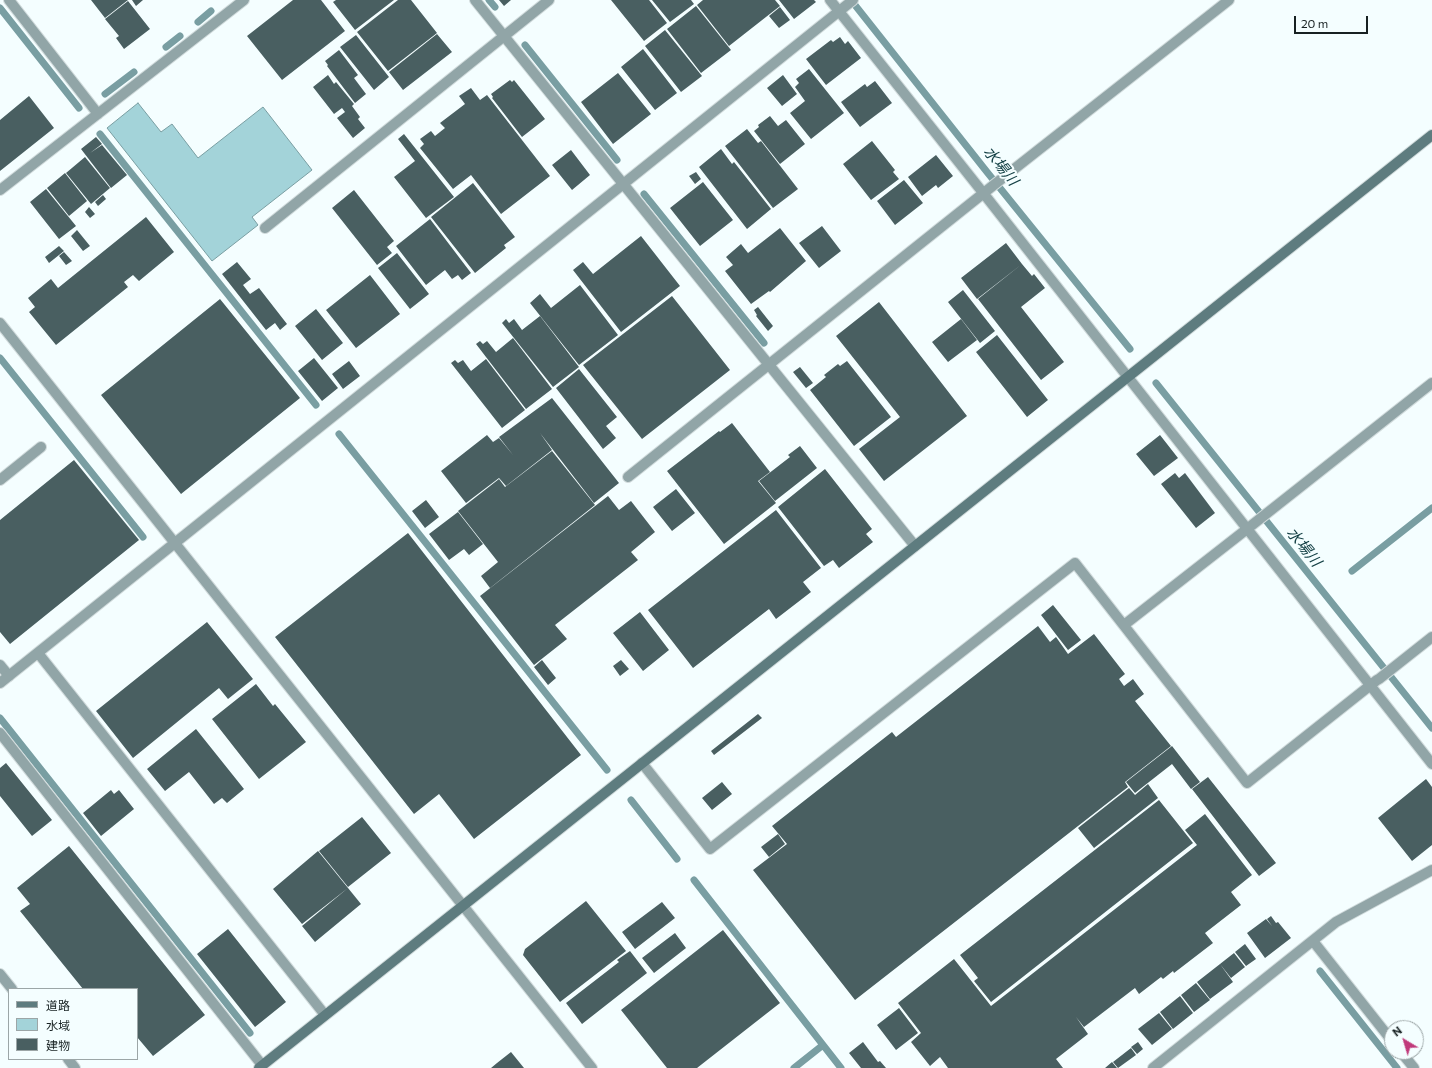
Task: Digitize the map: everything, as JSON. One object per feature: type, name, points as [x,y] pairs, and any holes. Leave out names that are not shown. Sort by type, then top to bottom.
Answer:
[{"type":"street","points":[[10,0],[98,114]]},
{"type":"street","points":[[0,190],[244,0]]},
{"type":"street","points":[[475,0],[915,546]]},
{"type":"street","points":[[265,228],[549,0]]},
{"type":"street","points":[[830,0],[842,9],[987,191],[1128,377],[1250,526],[1370,686],[1432,764]]},
{"type":"street","points":[[0,683],[853,0]]},
{"type":"street","points":[[628,477],[1229,0]]},
{"type":"street","points":[[0,733],[260,1066],[1432,135]]},
{"type":"street","points":[[0,323],[592,1068]]},
{"type":"street","points":[[1124,626],[1432,383]]},
{"type":"street","points":[[0,480],[41,447]]},
{"type":"street","points":[[642,763],[710,849],[1076,564],[1247,783],[1432,637]]},
{"type":"street","points":[[38,653],[325,1015]]},
{"type":"street","points":[[0,665],[9,676]]},
{"type":"street","points":[[1153,1068],[1336,922],[1432,870]]},
{"type":"street","points":[[1313,941],[1384,1030]]},
{"type":"street","points":[[0,974],[11,988]]},
{"type":"street","points":[[69,1060],[75,1068]]},
{"type":"street","points":[[1408,1060],[1414,1068]]},
{"type":"water","points":[[138,103],[161,132],[172,124],[198,158],[263,107],[312,170],[252,217],[258,225],[212,261],[107,128]]},
{"type":"building","points":[[91,0],[128,0],[105,18]]},
{"type":"building","points":[[132,0],[143,0],[136,6]]},
{"type":"building","points":[[293,0],[321,0],[345,31],[282,80],[247,36]]},
{"type":"building","points":[[336,0],[394,0],[355,30],[333,2]]},
{"type":"building","points":[[398,0],[411,0],[437,33],[388,71],[357,32]]},
{"type":"building","points":[[499,0],[511,0],[504,6]]},
{"type":"building","points":[[611,0],[649,0],[667,23],[644,41]]},
{"type":"building","points":[[652,0],[691,0],[694,4],[670,22]]},
{"type":"building","points":[[703,0],[775,0],[780,6],[729,46],[697,5]]},
{"type":"building","points":[[779,0],[814,0],[816,2],[794,19]]},
{"type":"building","points":[[128,1],[150,29],[124,49],[116,38],[119,36],[105,19]]},
{"type":"building","points":[[696,6],[731,50],[701,73],[667,29]]},
{"type":"building","points":[[780,7],[790,20],[779,28],[769,16]]},
{"type":"building","points":[[665,30],[702,76],[681,92],[645,46]]},
{"type":"building","points":[[437,34],[452,52],[403,90],[389,72]]},
{"type":"building","points":[[356,35],[389,77],[374,90],[340,47]]},
{"type":"building","points":[[840,37],[845,44],[848,41],[861,58],[826,85],[806,59],[831,40],[833,42]]},
{"type":"building","points":[[643,49],[677,93],[655,110],[621,67]]},
{"type":"building","points":[[339,50],[358,75],[354,78],[366,94],[355,103],[327,66],[328,65],[325,61]]},
{"type":"building","points":[[809,69],[844,113],[811,139],[790,113],[805,101],[795,87],[799,83],[796,79]]},
{"type":"building","points":[[618,73],[651,114],[613,144],[581,102]]},
{"type":"building","points":[[328,75],[334,84],[336,82],[354,104],[352,106],[360,117],[358,119],[365,128],[353,138],[337,118],[345,112],[342,108],[334,114],[313,87]]},
{"type":"building","points":[[783,75],[797,94],[782,106],[767,88]]},
{"type":"building","points":[[510,80],[512,82],[514,80],[545,119],[522,137],[492,98],[493,97],[491,94]]},
{"type":"building","points":[[875,81],[892,103],[860,127],[841,102],[865,84],[867,87]]},
{"type":"building","points":[[471,88],[480,100],[487,95],[550,176],[501,214],[471,175],[453,189],[420,148],[424,144],[420,139],[431,131],[435,136],[445,128],[440,123],[465,104],[459,96]]},
{"type":"building","points":[[29,96],[54,128],[0,171],[0,120]]},
{"type":"building","points":[[770,116],[778,126],[786,120],[805,144],[780,164],[754,131],[759,127],[758,125]]},
{"type":"building","points":[[747,129],[758,143],[761,141],[798,189],[773,208],[725,146]]},
{"type":"building","points":[[404,134],[454,197],[426,218],[394,177],[415,161],[398,139]]},
{"type":"building","points":[[96,137],[102,144],[90,153],[102,145],[127,175],[111,188],[81,149]]},
{"type":"building","points":[[872,141],[895,170],[893,172],[899,179],[871,200],[843,164]]},
{"type":"building","points":[[721,149],[732,164],[734,162],[771,209],[747,229],[699,167]]},
{"type":"building","points":[[571,150],[590,175],[572,190],[552,165]]},
{"type":"building","points":[[936,155],[953,176],[938,188],[936,185],[922,196],[908,177]]},
{"type":"building","points":[[85,157],[110,188],[91,204],[66,173]]},
{"type":"building","points":[[696,172],[701,179],[695,184],[689,176]]},
{"type":"building","points":[[65,173],[87,201],[69,216],[47,188]]},
{"type":"building","points":[[904,180],[923,203],[895,225],[877,201]]},
{"type":"building","points":[[703,182],[733,220],[700,246],[670,208]]},
{"type":"building","points":[[473,183],[515,237],[504,245],[506,248],[475,273],[431,217]]},
{"type":"building","points":[[46,189],[76,226],[59,239],[30,202]]},
{"type":"building","points":[[354,190],[394,241],[387,247],[392,253],[377,265],[332,208]]},
{"type":"building","points":[[103,195],[106,199],[98,206],[95,202]]},
{"type":"building","points":[[89,207],[95,214],[90,218],[85,212]]},
{"type":"building","points":[[146,217],[174,252],[139,281],[133,275],[124,282],[128,287],[56,345],[29,312],[35,307],[28,298],[51,279],[58,288]]},
{"type":"building","points":[[430,219],[471,273],[462,280],[458,275],[452,279],[445,270],[426,285],[396,246]]},
{"type":"building","points":[[822,226],[841,251],[819,268],[799,243]]},
{"type":"building","points":[[780,228],[806,261],[770,292],[769,291],[751,304],[725,271],[733,265],[726,257],[741,244],[748,253]]},
{"type":"building","points":[[77,230],[90,246],[83,251],[71,236]]},
{"type":"building","points":[[641,236],[680,286],[621,332],[573,270],[583,262],[593,274]]},
{"type":"building","points":[[1006,243],[1022,264],[977,299],[961,278]]},
{"type":"building","points":[[59,246],[64,251],[49,263],[45,257]]},
{"type":"building","points":[[64,252],[72,261],[66,265],[59,256]]},
{"type":"building","points":[[397,253],[429,294],[410,309],[378,268]]},
{"type":"building","points":[[237,262],[251,279],[243,285],[250,294],[259,288],[287,324],[280,330],[275,323],[266,330],[222,274]]},
{"type":"building","points":[[1022,264],[1032,276],[1034,274],[1045,288],[1021,307],[1064,362],[1041,380],[978,299]]},
{"type":"building","points":[[370,275],[400,314],[356,348],[326,310]]},
{"type":"building","points":[[580,285],[618,335],[579,365],[530,303],[540,294],[551,308]]},
{"type":"building","points":[[963,290],[995,331],[980,343],[948,302]]},
{"type":"building","points":[[672,296],[730,370],[642,439],[583,365]]},
{"type":"building","points":[[220,299],[300,398],[181,494],[101,395]]},
{"type":"building","points":[[879,302],[967,416],[884,481],[859,449],[900,417],[836,336]]},
{"type":"building","points":[[758,307],[773,326],[768,331],[756,316],[757,315],[754,310]]},
{"type":"building","points":[[316,309],[343,343],[322,360],[295,326]]},
{"type":"building","points":[[540,316],[579,367],[553,387],[502,323],[506,319],[509,323],[514,319],[522,330]]},
{"type":"building","points":[[961,319],[977,340],[948,362],[932,342]]},
{"type":"building","points":[[997,335],[1048,400],[1027,417],[976,352]]},
{"type":"building","points":[[513,338],[552,389],[526,409],[476,344],[480,341],[483,344],[487,341],[496,352]]},
{"type":"building","points":[[314,358],[338,388],[322,401],[298,371]]},
{"type":"building","points":[[486,359],[525,410],[502,428],[451,363],[455,360],[458,363],[463,360],[471,371]]},
{"type":"building","points":[[349,361],[360,376],[343,389],[332,374]]},
{"type":"building","points":[[847,361],[891,417],[854,446],[810,390],[826,377],[824,375],[838,364],[840,366]]},
{"type":"building","points":[[800,367],[813,383],[806,388],[793,372]]},
{"type":"building","points":[[579,369],[617,417],[606,426],[616,438],[603,449],[556,388]]},
{"type":"building","points":[[552,398],[619,483],[594,503],[540,433],[552,450],[506,486],[499,478],[466,503],[441,471],[487,435],[493,442],[499,438],[513,455],[499,437]]},
{"type":"building","points":[[732,423],[770,472],[758,481],[776,503],[724,544],[667,471],[719,431],[720,432]]},
{"type":"building","points":[[1160,435],[1178,458],[1154,476],[1136,454]]},
{"type":"building","points":[[800,446],[817,468],[775,501],[759,481],[790,457],[788,455]]},
{"type":"building","points":[[552,451],[595,505],[490,588],[481,576],[498,562],[458,511],[499,479],[505,487]]},
{"type":"building","points":[[74,460],[139,540],[10,644],[0,632],[0,520]]},
{"type":"building","points":[[825,469],[872,529],[866,534],[873,542],[839,568],[833,560],[824,566],[778,507]]},
{"type":"building","points":[[1175,473],[1179,478],[1185,473],[1215,513],[1196,528],[1161,484]]},
{"type":"building","points":[[676,489],[695,513],[672,531],[653,507]]},
{"type":"building","points":[[608,496],[619,510],[631,501],[655,532],[631,552],[638,560],[555,625],[567,639],[534,665],[480,596]]},
{"type":"building","points":[[426,500],[439,517],[425,528],[412,511]]},
{"type":"building","points":[[776,510],[821,568],[803,582],[811,592],[776,619],[769,609],[693,668],[648,610]]},
{"type":"building","points":[[458,512],[483,544],[469,555],[464,549],[449,560],[429,534]]},
{"type":"building","points":[[408,533],[581,755],[474,839],[439,794],[414,814],[275,637]]},
{"type":"building","points":[[1053,605],[1081,640],[1068,650],[1041,615]]},
{"type":"building","points":[[640,612],[669,650],[643,671],[613,633]]},
{"type":"building","points":[[207,622],[253,679],[228,699],[219,688],[133,758],[96,711]]},
{"type":"building","points":[[1038,626],[1050,642],[1056,637],[1068,654],[1094,634],[1125,674],[1119,679],[1124,686],[1133,679],[1144,694],[1135,701],[1171,746],[1125,782],[1128,787],[855,1000],[753,870],[787,844],[772,826],[892,732],[896,737]]},
{"type":"building","points":[[542,660],[556,678],[548,685],[534,667]]},
{"type":"building","points":[[621,660],[629,669],[620,676],[613,666]]},
{"type":"building","points":[[256,684],[273,706],[275,704],[306,742],[259,779],[212,719]]},
{"type":"building","points":[[758,714],[762,718],[714,755],[711,751]]},
{"type":"building","points":[[196,729],[244,789],[227,803],[222,798],[214,804],[189,772],[165,791],[147,769]]},
{"type":"building","points":[[1172,746],[1200,782],[1191,789],[1172,764],[1135,793],[1126,782]]},
{"type":"building","points":[[6,763],[52,820],[32,836],[0,796],[0,768]]},
{"type":"building","points":[[1208,777],[1276,863],[1259,876],[1192,789]]},
{"type":"building","points":[[1426,779],[1432,787],[1432,845],[1412,861],[1378,818]]},
{"type":"building","points":[[722,782],[732,794],[712,810],[702,798]]},
{"type":"building","points":[[1148,784],[1158,798],[1094,848],[1078,828],[1129,788],[1135,795]]},
{"type":"building","points":[[111,790],[114,794],[119,790],[134,809],[101,836],[83,813]]},
{"type":"building","points":[[1159,800],[1193,843],[991,1002],[974,981],[978,978],[960,955]]},
{"type":"building","points":[[1205,814],[1252,875],[1231,892],[1241,905],[1205,933],[1213,943],[1174,973],[1173,971],[1163,979],[1161,977],[1139,994],[1135,988],[1084,1027],[1076,1017],[1088,1034],[1056,1059],[1063,1068],[948,1068],[940,1057],[930,1066],[911,1042],[921,1033],[898,1003],[954,959],[991,1006],[1197,845],[1185,830]]},
{"type":"building","points":[[362,817],[391,853],[348,887],[319,851]]},
{"type":"building","points":[[778,834],[785,844],[769,857],[761,847]]},
{"type":"building","points":[[69,846],[205,1015],[153,1056],[138,1038],[138,988],[82,988],[20,911],[30,904],[17,888]]},
{"type":"building","points":[[318,851],[348,888],[302,924],[273,889]]},
{"type":"building","points":[[348,888],[361,904],[315,942],[302,926]]},
{"type":"building","points":[[586,901],[626,951],[560,1002],[523,955],[525,949]]},
{"type":"building","points":[[662,902],[675,918],[635,949],[622,932]]},
{"type":"building","points":[[1271,916],[1291,938],[1265,958],[1247,933],[1266,919],[1272,926],[1267,919]]},
{"type":"building","points":[[228,929],[286,1002],[255,1027],[197,954]]},
{"type":"building","points":[[723,930],[780,1003],[697,1068],[667,1068],[621,1010]]},
{"type":"building","points":[[675,933],[686,948],[654,973],[642,958]]},
{"type":"building","points":[[1245,944],[1256,959],[1246,966],[1235,952]]},
{"type":"building","points":[[630,951],[647,973],[582,1024],[566,1003],[619,962],[617,960]]},
{"type":"building","points":[[1234,953],[1245,967],[1231,978],[1220,964]]},
{"type":"building","points":[[1220,964],[1233,982],[1210,999],[1197,982]]},
{"type":"building","points":[[1196,983],[1210,1000],[1194,1012],[1181,995]]},
{"type":"building","points":[[1180,996],[1193,1013],[1173,1029],[1160,1012]]},
{"type":"building","points":[[899,1008],[918,1033],[896,1050],[877,1025]]},
{"type":"building","points":[[1159,1013],[1172,1029],[1152,1045],[1138,1029]]},
{"type":"building","points":[[863,1042],[878,1062],[880,1061],[886,1068],[861,1068],[849,1053]]},
{"type":"building","points":[[1138,1042],[1143,1049],[1137,1054],[1131,1047]]},
{"type":"building","points":[[1131,1048],[1136,1055],[1118,1068],[1113,1062]]},
{"type":"building","points":[[511,1052],[524,1068],[491,1068],[497,1063]]},
{"type":"building","points":[[1112,1062],[1117,1068],[1105,1068]]},
{"type":"waterway","points":[[489,0],[495,7]]},
{"type":"waterway","name":"水場川","points":[[851,0],[1130,349]]},
{"type":"waterway","points":[[0,8],[79,108]]},
{"type":"waterway","points":[[198,22],[211,11]]},
{"type":"waterway","points":[[166,47],[180,36]]},
{"type":"waterway","points":[[525,45],[617,160]]},
{"type":"waterway","points":[[105,94],[134,72]]},
{"type":"waterway","points":[[100,134],[316,405]]},
{"type":"waterway","points":[[644,194],[764,343]]},
{"type":"waterway","points":[[0,358],[143,537]]},
{"type":"waterway","name":"水場川","points":[[1156,383],[1432,728]]},
{"type":"waterway","points":[[339,434],[607,770]]},
{"type":"waterway","points":[[1352,571],[1432,508]]},
{"type":"waterway","points":[[0,718],[250,1033]]},
{"type":"waterway","points":[[631,800],[677,859]]},
{"type":"waterway","points":[[694,880],[841,1068]]},
{"type":"waterway","points":[[1320,971],[1397,1068]]},
{"type":"waterway","points":[[794,1068],[823,1045]]}]
